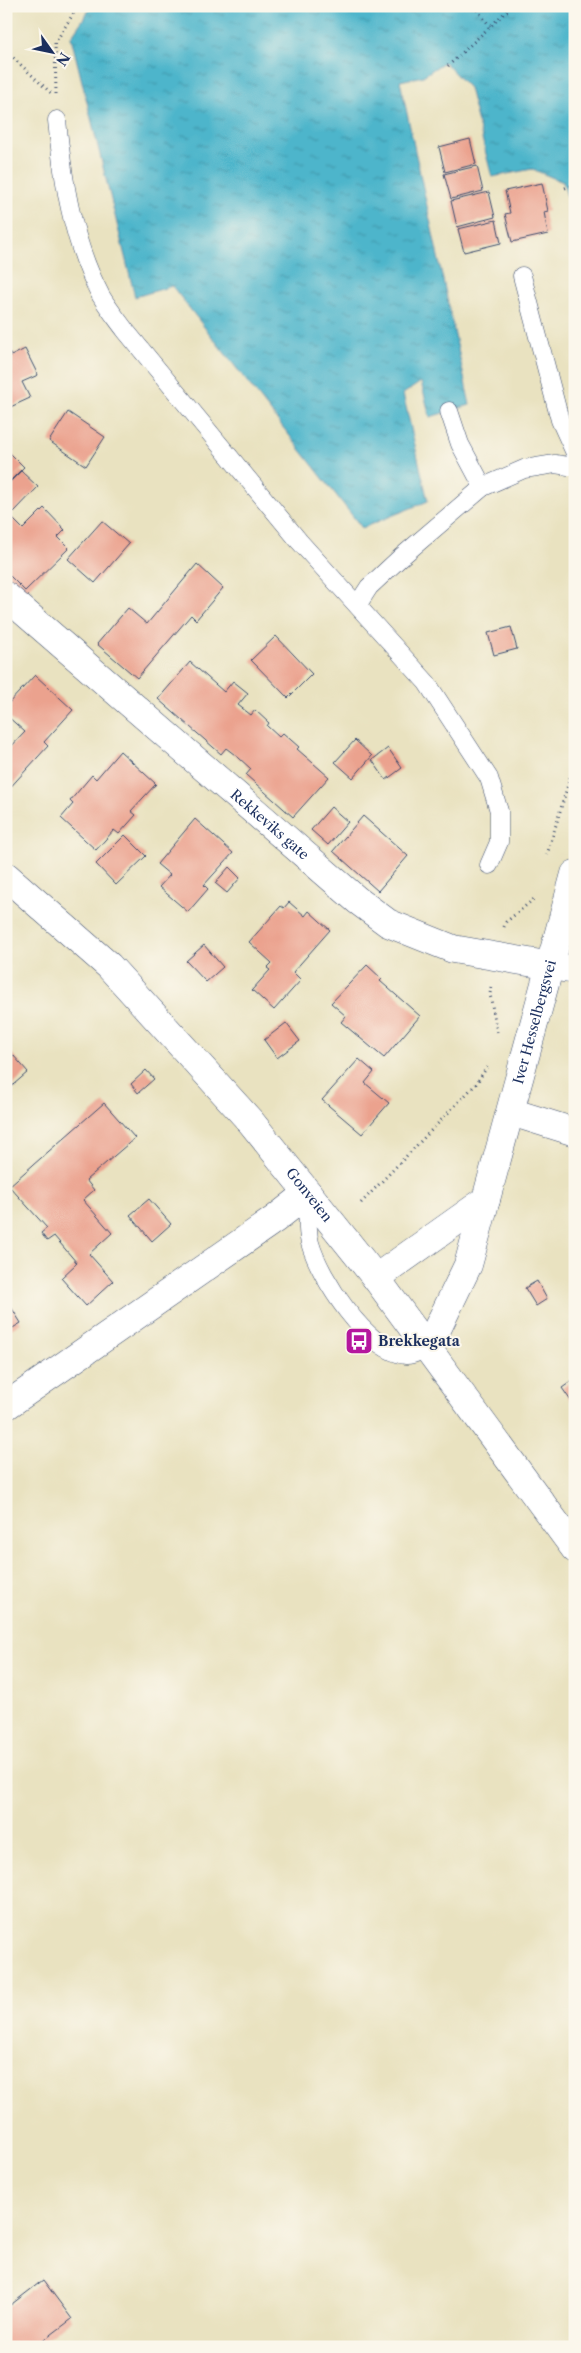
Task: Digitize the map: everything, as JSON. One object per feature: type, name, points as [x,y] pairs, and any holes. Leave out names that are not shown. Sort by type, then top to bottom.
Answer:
[{"type":"street","name":"Rekkeviks gate","points":[[6,596],[357,900],[388,923],[453,949],[562,968]]},
{"type":"street","name":"Iver Hesselbergsvei","points":[[428,1348],[468,1265],[511,1112],[562,968],[575,874]]},
{"type":"street","name":"Gonveien","points":[[6,876],[109,966],[250,1122],[376,1278],[575,1549]]},
{"type":"street","points":[[511,1112],[575,1132]]},
{"type":"street","points":[[6,1406],[308,1193]]},
{"type":"street","points":[[376,1278],[486,1200]]},
{"type":"lane","points":[[57,120],[63,179],[79,245],[102,297],[125,330],[222,450],[299,541],[358,604],[427,683],[489,778],[499,811],[499,842],[490,865]]},
{"type":"lane","points":[[522,276],[560,420],[575,452]]},
{"type":"lane","points":[[449,411],[460,444],[483,487]]},
{"type":"lane","points":[[358,604],[369,587],[483,487],[524,469],[555,464],[575,467]]},
{"type":"lane","points":[[308,1193],[309,1242],[322,1273],[347,1310],[384,1348],[407,1355],[428,1348]]},
{"type":"path","points":[[6,51],[56,98],[55,43],[78,6]]},
{"type":"path","points":[[474,6],[490,26]]},
{"type":"path","points":[[448,66],[512,6]]},
{"type":"path","points":[[565,188],[575,184]]},
{"type":"path","points":[[546,861],[575,761]]},
{"type":"path","points":[[498,1038],[490,994],[496,957],[506,922],[536,898]]},
{"type":"path","points":[[361,1203],[476,1084],[490,1062]]},
{"type":"water","points":[[92,6],[575,6],[575,224],[563,182],[532,169],[492,177],[469,88],[444,62],[423,76],[400,81],[470,405],[430,417],[421,382],[403,394],[428,501],[362,528],[172,286],[135,297],[71,37]]},
{"type":"building","points":[[470,139],[476,164],[445,172],[439,147]]},
{"type":"building","points":[[477,166],[483,191],[451,199],[444,174]]},
{"type":"building","points":[[542,183],[548,211],[544,212],[548,234],[512,242],[505,214],[510,213],[505,191]]},
{"type":"building","points":[[489,192],[495,217],[457,227],[451,201]]},
{"type":"building","points":[[496,220],[501,243],[464,252],[458,229]]},
{"type":"building","points":[[25,349],[38,375],[22,382],[30,398],[6,409],[6,353],[9,352],[11,356]]},
{"type":"building","points":[[68,412],[105,437],[86,466],[49,441]]},
{"type":"building","points":[[9,452],[24,467],[8,483],[6,454]]},
{"type":"building","points":[[21,471],[38,487],[14,512],[6,505],[6,486]]},
{"type":"building","points":[[44,508],[65,530],[58,537],[69,548],[25,591],[6,572],[6,526],[13,519],[23,529]]},
{"type":"building","points":[[102,521],[129,544],[95,583],[68,559]]},
{"type":"building","points":[[197,564],[223,588],[196,620],[191,615],[137,678],[97,644],[128,608],[147,624]]},
{"type":"building","points":[[511,627],[517,649],[494,655],[488,633]]},
{"type":"building","points":[[276,636],[312,674],[288,698],[251,660]]},
{"type":"building","points":[[190,662],[224,692],[233,681],[248,693],[238,705],[251,715],[255,710],[269,723],[267,726],[279,737],[283,733],[299,747],[297,749],[329,777],[293,817],[246,775],[251,769],[239,758],[226,748],[221,754],[158,699]]},
{"type":"building","points":[[35,675],[73,710],[44,742],[48,746],[6,792],[6,752],[25,732],[6,715],[6,706]]},
{"type":"building","points":[[355,740],[372,756],[353,778],[335,762]]},
{"type":"building","points":[[388,748],[402,768],[386,780],[372,760]]},
{"type":"building","points":[[120,751],[156,784],[131,811],[136,815],[119,834],[114,830],[96,850],[61,818],[73,804],[70,801],[92,775],[96,779]]},
{"type":"building","points":[[331,807],[348,822],[328,845],[311,830]]},
{"type":"building","points":[[363,816],[408,856],[378,891],[333,851]]},
{"type":"building","points":[[195,819],[233,853],[204,885],[208,889],[188,912],[159,887],[170,875],[157,864]]},
{"type":"building","points":[[125,835],[146,856],[116,885],[96,864]]},
{"type":"building","points":[[229,867],[240,878],[227,893],[215,883]]},
{"type":"building","points":[[289,902],[305,916],[309,911],[330,930],[293,972],[301,980],[274,1010],[252,990],[270,970],[267,968],[272,963],[249,942],[281,906],[284,908]]},
{"type":"building","points":[[204,945],[223,967],[206,982],[186,961]]},
{"type":"building","points":[[367,965],[382,979],[380,981],[420,1016],[384,1058],[341,1022],[346,1016],[331,1003]]},
{"type":"building","points":[[286,1023],[300,1041],[277,1058],[264,1040]]},
{"type":"building","points":[[6,1047],[28,1072],[6,1091]]},
{"type":"building","points":[[359,1059],[374,1072],[365,1083],[389,1103],[362,1134],[322,1100]]},
{"type":"building","points":[[146,1070],[154,1079],[138,1093],[131,1084]]},
{"type":"building","points":[[104,1103],[135,1138],[86,1180],[94,1190],[83,1200],[112,1233],[89,1254],[113,1281],[86,1306],[61,1278],[77,1263],[54,1236],[47,1241],[41,1233],[47,1228],[9,1186]]},
{"type":"building","points":[[149,1199],[171,1224],[152,1241],[130,1215]]},
{"type":"building","points":[[537,1281],[547,1299],[536,1306],[525,1288]]},
{"type":"building","points":[[6,1299],[21,1323],[6,1332]]},
{"type":"building","points":[[572,1381],[575,1385],[575,1398],[571,1401],[562,1388]]},
{"type":"building","points":[[43,2280],[72,2319],[35,2347],[6,2347],[6,2305],[8,2307]]},
{"type":"place","name":"Brekkegata","points":[[359,1341]]}]
